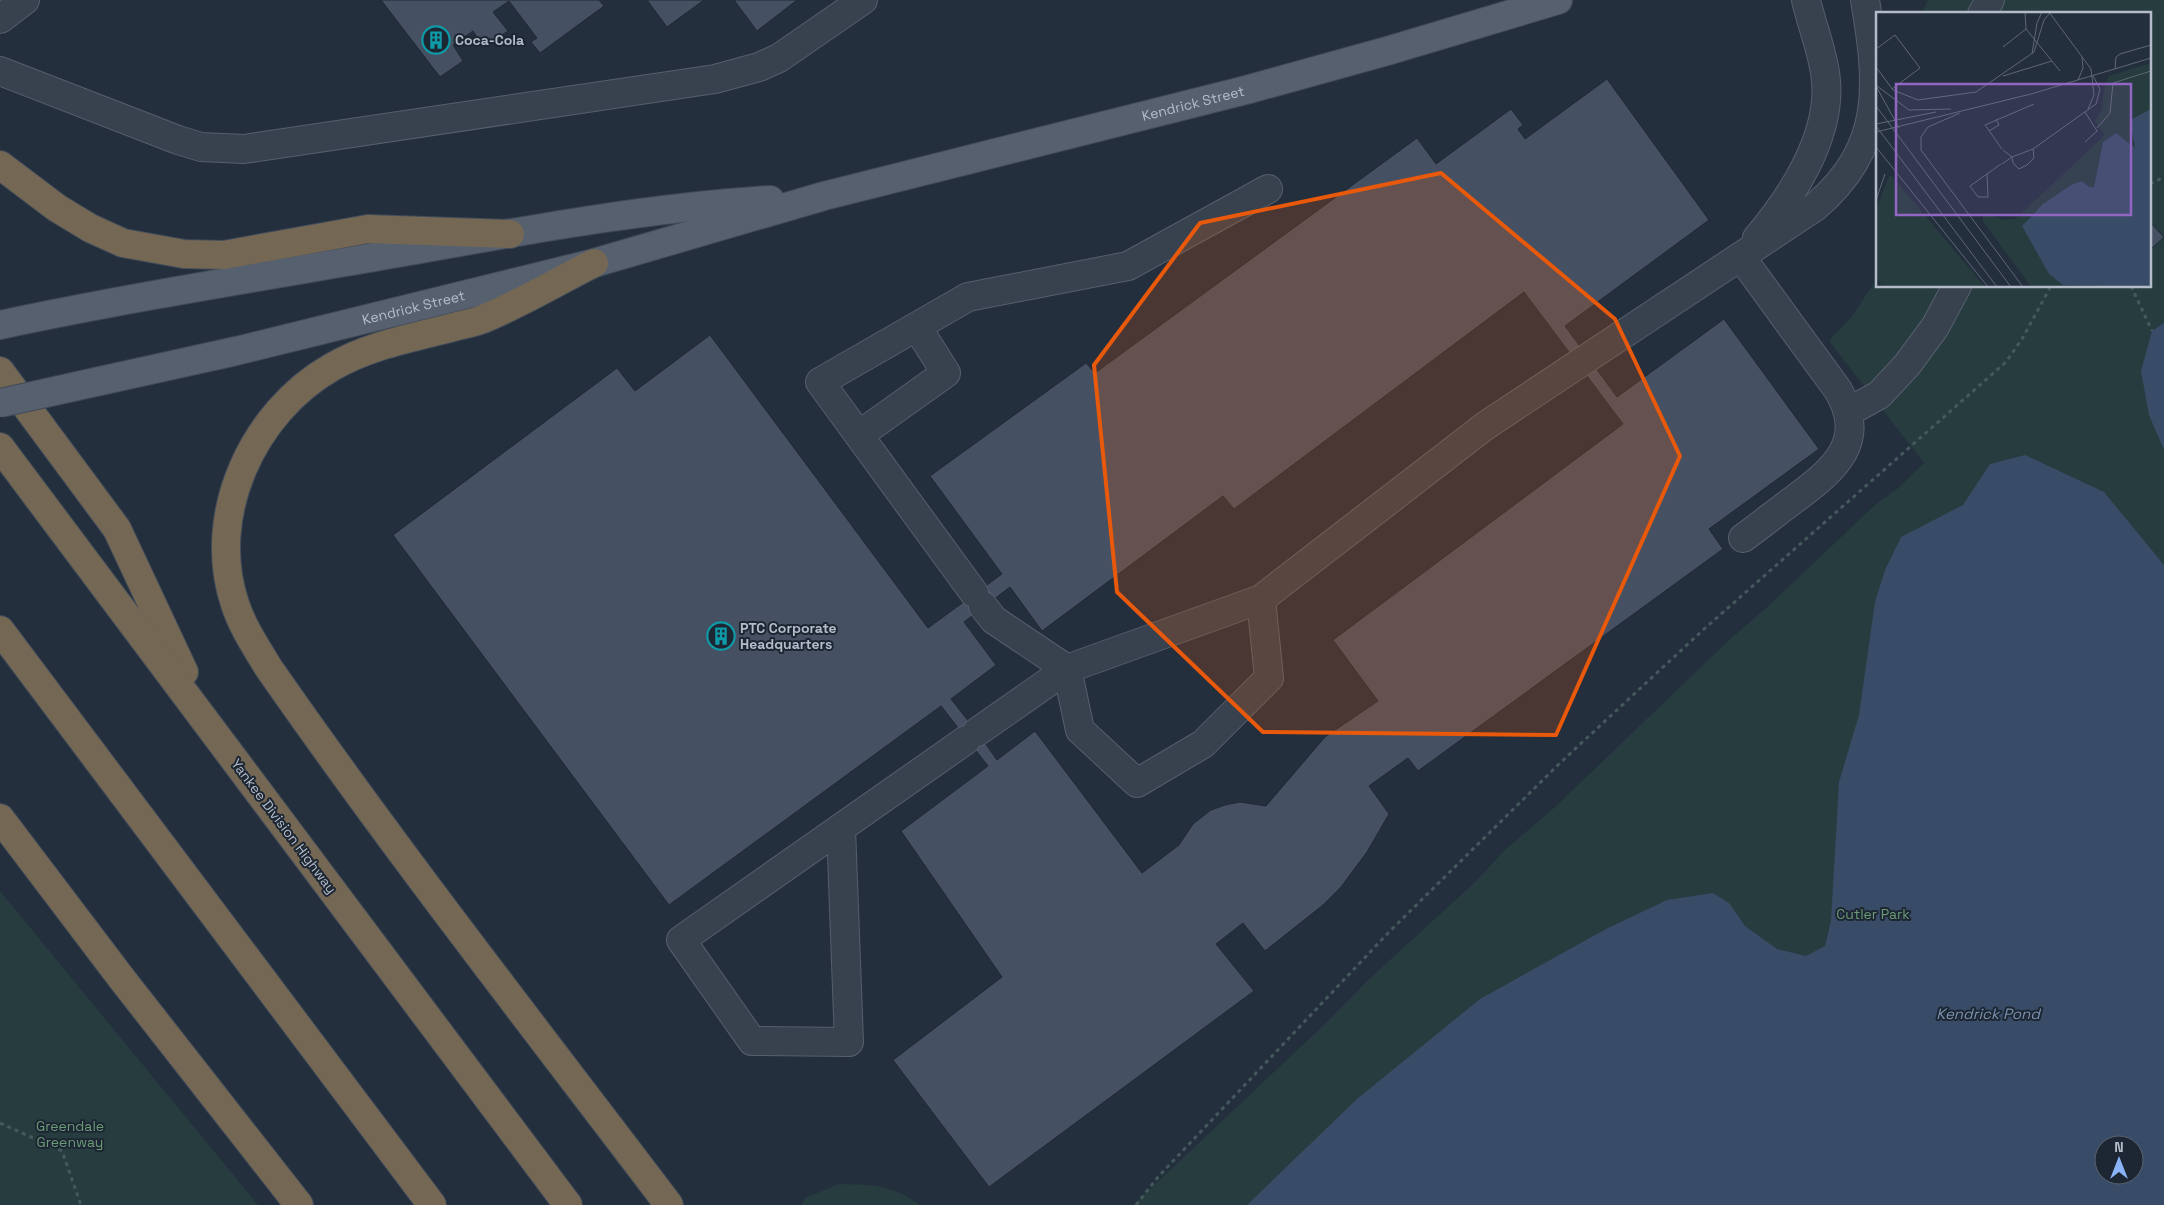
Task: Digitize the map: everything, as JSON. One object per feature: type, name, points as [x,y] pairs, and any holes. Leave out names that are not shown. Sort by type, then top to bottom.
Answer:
[{"type":"highway","points":[[3,168],[57,208],[95,230],[123,242],[184,254],[224,255],[368,229],[510,234]]},
{"type":"highway","points":[[594,263],[482,320],[376,348],[353,356],[332,367],[296,392],[266,425],[242,470],[230,510],[226,557],[229,583],[235,604],[255,646],[268,667],[360,799],[669,1205]]},
{"type":"highway","points":[[0,371],[118,530],[206,722]]},
{"type":"highway","name":"Yankee Division Highway","points":[[0,447],[568,1205]]},
{"type":"highway","points":[[0,630],[432,1205]]},
{"type":"highway","points":[[0,818],[122,979],[299,1205]]},
{"type":"main road","name":"Kendrick Street","points":[[0,403],[236,352],[594,263],[824,196],[1246,90],[1387,51],[1558,0]]},
{"type":"main road","name":"Kendrick Street","points":[[11,323],[164,293],[658,210],[702,204],[824,196]]},
{"type":"lane","points":[[0,19],[25,0]]},
{"type":"lane","points":[[0,72],[178,140],[201,146],[244,149],[686,84],[738,74],[780,58],[863,0]]},
{"type":"lane","points":[[1741,257],[1767,224],[1798,178],[1818,139],[1823,120],[1826,81],[1806,0]]},
{"type":"lane","points":[[841,828],[849,1042],[752,1041],[682,940],[841,828],[972,736],[1067,669],[1260,599],[1485,426],[1815,207],[1840,184],[1850,170],[1864,142],[1876,104],[1874,58],[1866,0]]},
{"type":"lane","points":[[1983,12],[1990,0]]},
{"type":"lane","points":[[1260,599],[1269,678],[1203,744],[1137,783],[1080,730],[1067,669],[994,620],[820,382],[968,297],[1128,266],[1268,189]]},
{"type":"lane","points":[[1741,257],[1838,390],[1847,408],[1849,419],[1849,441],[1839,460],[1820,480],[1743,538]]},
{"type":"lane","points":[[1847,408],[1859,406],[1879,395],[1907,366],[1935,327],[1956,288]]},
{"type":"lane","points":[[859,435],[946,373],[917,327]]},
{"type":"path","points":[[2152,183],[2164,177]]},
{"type":"path","points":[[1136,1205],[1158,1177],[1344,979],[1560,763],[1703,630],[2006,362],[2022,338],[2050,288]]},
{"type":"path","points":[[2132,288],[2152,331]]},
{"type":"path","points":[[0,1123],[62,1151],[81,1205]]},
{"type":"highlighted area","points":[[1441,173],[1615,319],[1680,456],[1556,735],[1263,732],[1117,592],[1094,365],[1200,223]]},
{"type":"green space","name":"Kendrick Pond","points":[[1928,0],[2164,0],[2164,1205],[1133,1205],[1327,1022],[1367,981],[1474,883],[1507,848],[1554,808],[1728,641],[1765,609],[1876,504],[1897,489],[1924,463],[1829,341],[1852,316],[1876,280],[1876,288],[2152,288],[2152,12],[1922,12]]},
{"type":"green space","name":"Greendale Greenway","points":[[0,891],[258,1205],[0,1205]]},
{"type":"green space","points":[[839,1184],[890,1189],[920,1205],[802,1205],[805,1198]]},
{"type":"water","points":[[2164,323],[2164,450],[2149,415],[2141,371],[2152,331]]},
{"type":"water","name":"Kendrick Pond","points":[[2025,455],[2104,492],[2164,565],[2164,1205],[1247,1205],[1357,1099],[1480,999],[1606,929],[1667,900],[1713,893],[1729,903],[1745,926],[1777,949],[1806,956],[1825,946],[1831,921],[1839,782],[1859,715],[1875,602],[1885,570],[1901,537],[1963,505],[1990,464]]},
{"type":"building","name":"Coca-Cola","points":[[381,0],[599,0],[604,6],[540,53],[531,42],[537,38],[509,1],[493,12],[508,31],[484,47],[473,31],[453,45],[463,61],[440,77]]},
{"type":"building","points":[[647,0],[704,0],[667,27]]},
{"type":"building","points":[[734,0],[797,0],[757,31]]},
{"type":"building","name":"PTC Corporate Headquarters","points":[[1607,79],[1709,220],[1565,326],[1617,397],[1724,319],[1819,449],[1709,529],[1723,549],[1418,771],[1408,758],[1369,786],[1389,814],[1367,852],[1341,887],[1323,905],[1265,951],[1243,923],[1216,944],[1254,991],[989,1187],[893,1060],[1002,977],[901,831],[988,766],[941,706],[669,905],[393,535],[617,368],[635,391],[710,335],[928,628],[1002,574],[930,476],[1086,363],[1095,373],[1417,138],[1436,164],[1511,109],[1523,125],[1518,129],[1525,139]],"holes":[[[1524,292],[1623,424],[1333,640],[1378,701],[1325,737],[1266,806],[1240,802],[1211,810],[1193,824],[1179,845],[1142,873],[1035,731],[997,760],[951,699],[996,665],[964,622],[1010,587],[1042,631],[1223,496],[1234,509]]]},
{"type":"building","points":[[2152,224],[2164,237],[2152,248]]},
{"type":"place","name":"Coca-Cola","points":[[436,40]]},
{"type":"place","name":"PTC Corporate Headquarters","points":[[721,636]]},
{"type":"park label","name":"Cutler Park","points":[[1873,914]]}]
